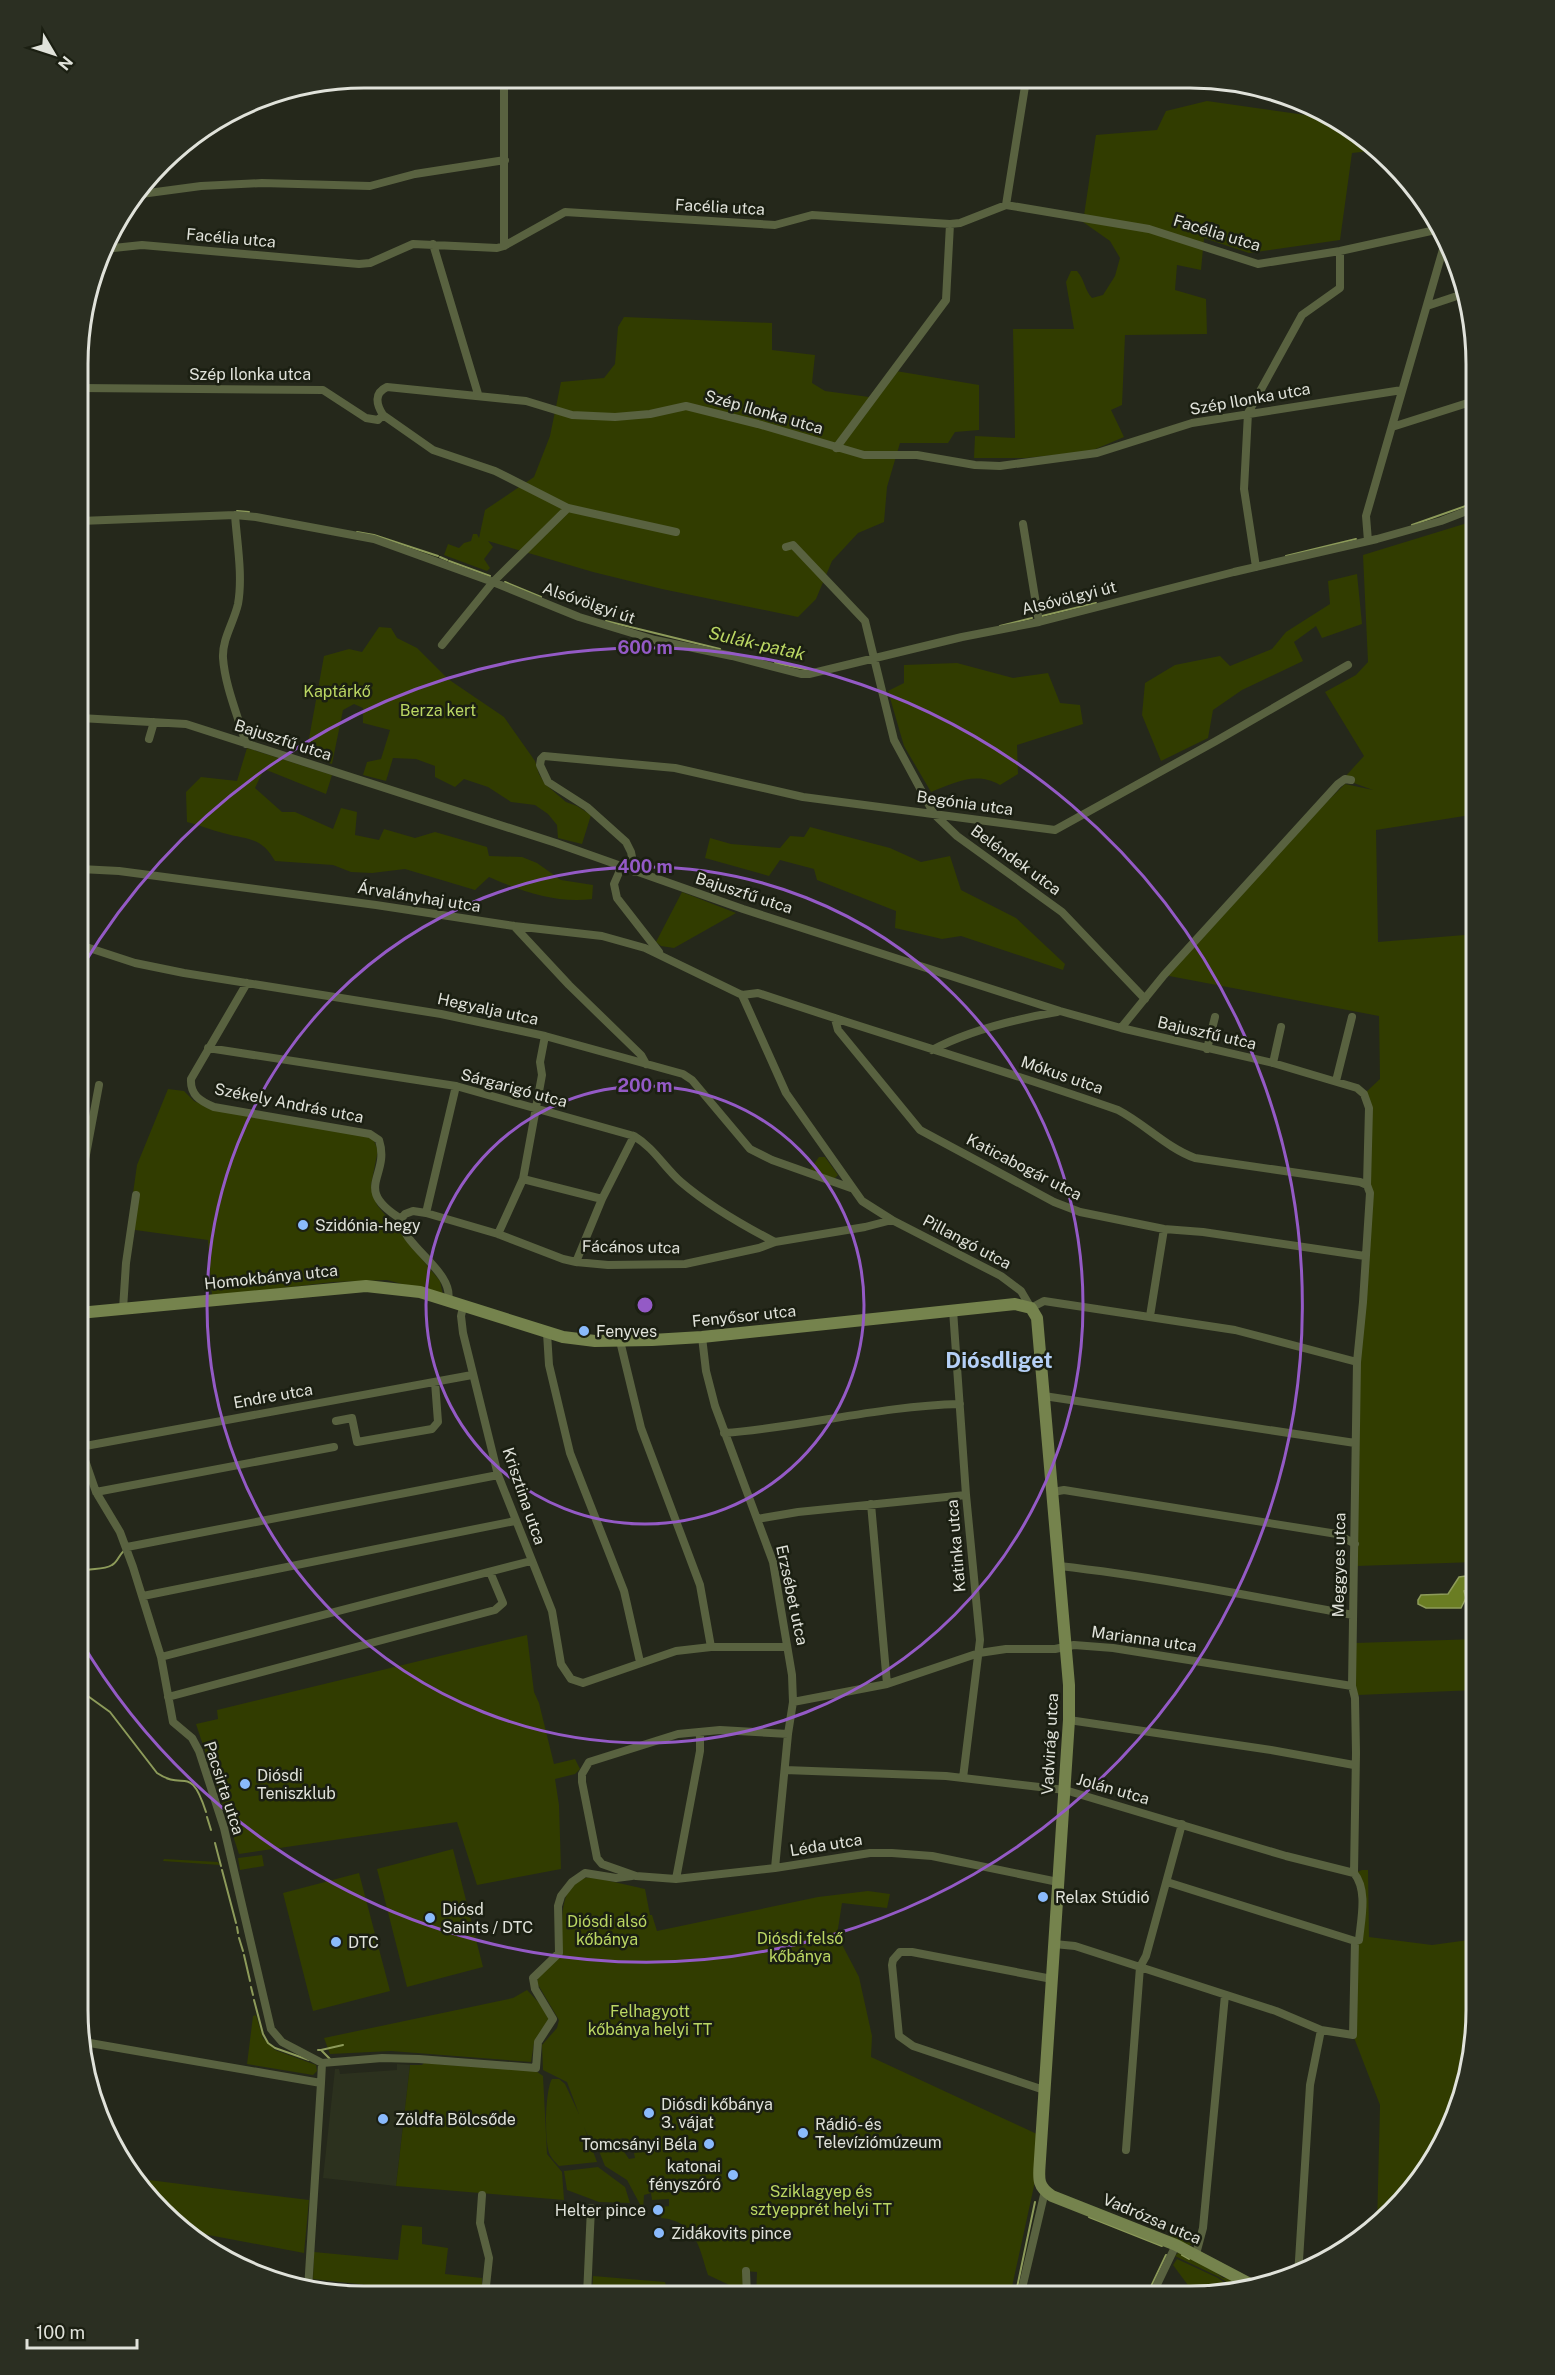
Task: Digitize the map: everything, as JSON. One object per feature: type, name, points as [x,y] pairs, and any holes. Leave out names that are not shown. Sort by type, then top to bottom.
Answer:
[{"type":"street","points":[[504,88],[504,246]]},
{"type":"street","points":[[1006,205],[1025,88]]},
{"type":"street","points":[[147,193],[201,186],[262,183],[370,186],[415,174],[505,160]]},
{"type":"street","name":"Facélia utca","points":[[114,248],[142,244],[359,264],[370,263],[412,244],[497,248],[565,213],[775,225],[812,214],[950,224],[960,223],[1006,205],[1149,229],[1258,264],[1340,251],[1432,231]]},
{"type":"street","points":[[836,448],[941,310],[946,300],[950,224]]},
{"type":"street","points":[[433,244],[478,394]]},
{"type":"street","points":[[1256,567],[1244,489],[1248,413],[1302,315],[1340,288],[1340,251]]},
{"type":"street","points":[[1368,541],[1366,516],[1442,251]]},
{"type":"street","points":[[1427,306],[1458,296]]},
{"type":"street","name":"Szép Ilonka utca","points":[[88,388],[323,390],[366,418],[378,420],[383,415],[377,397],[380,391],[387,387],[478,394],[526,401],[572,415],[626,416],[650,414],[686,406],[864,455],[917,455],[975,465],[1000,466],[1098,453],[1192,423],[1402,390]]},
{"type":"street","points":[[1392,427],[1466,403]]},
{"type":"street","points":[[383,415],[433,450],[495,471],[568,508],[676,532]]},
{"type":"street","points":[[442,645],[493,582],[568,508]]},
{"type":"street","name":"Alsóvölgyi út","points":[[88,521],[235,515],[374,539],[493,582],[549,607],[655,640],[732,656],[801,674],[823,672],[1039,622],[1368,541],[1441,521],[1466,511]]},
{"type":"street","points":[[235,515],[238,605],[225,641],[223,656],[246,744]]},
{"type":"street","points":[[1023,524],[1039,622]]},
{"type":"street","name":"Beléndek utca","points":[[786,547],[793,545],[863,618],[894,740],[934,814],[957,836],[1062,912],[1144,999]]},
{"type":"street","name":"Begónia utca","points":[[634,872],[632,852],[626,842],[587,807],[548,782],[541,770],[541,759],[547,756],[675,768],[803,797],[1055,830],[1348,665]]},
{"type":"street","name":"Bajuszfű utca","points":[[88,718],[186,724],[556,843],[621,868],[1059,1011],[1207,1049],[1273,1063],[1336,1081],[1364,1094]]},
{"type":"street","points":[[149,739],[154,722]]},
{"type":"street","points":[[1121,1028],[1144,999],[1338,784],[1345,779],[1351,780]]},
{"type":"street","points":[[621,868],[614,884],[617,898],[661,955]]},
{"type":"street","name":"Árvalányhaj utca","points":[[88,869],[119,871],[514,926],[602,936],[629,942],[661,955],[742,995]]},
{"type":"street","points":[[514,926],[569,985],[641,1054],[646,1064]]},
{"type":"street","name":"Hegyalja utca","points":[[88,948],[144,965],[441,1014],[545,1036],[683,1074],[692,1080],[750,1149],[772,1160],[851,1188]]},
{"type":"street","name":"Székely András utca","points":[[247,983],[191,1079],[190,1088],[197,1098],[214,1107],[370,1134],[379,1140],[382,1148],[375,1192],[380,1202],[402,1219]]},
{"type":"street","name":"Mókus utca","points":[[742,995],[758,993],[932,1050],[1000,1069],[1118,1110],[1133,1118],[1182,1154],[1195,1158],[1367,1185]]},
{"type":"street","name":"Pillangó utca","points":[[742,995],[786,1093],[862,1201],[892,1220],[1006,1280],[1020,1291],[1031,1308]]},
{"type":"street","points":[[932,1050],[970,1034],[1059,1011]]},
{"type":"street","points":[[1207,1049],[1215,1017]]},
{"type":"street","points":[[1336,1081],[1352,1017]]},
{"type":"street","name":"Katicabogár utca","points":[[834,1019],[838,1030],[920,1130],[1054,1202],[1080,1212],[1164,1229],[1203,1232],[1365,1256]]},
{"type":"street","points":[[1273,1063],[1281,1027]]},
{"type":"street","points":[[498,1234],[523,1179],[542,1076],[540,1062],[545,1036]]},
{"type":"street","name":"Sárgarigó utca","points":[[208,1048],[456,1086],[634,1136],[646,1143],[680,1181],[742,1225],[776,1242]]},
{"type":"street","points":[[88,1144],[99,1085]]},
{"type":"street","points":[[448,1301],[450,1294],[446,1283],[404,1230],[402,1219],[405,1214],[412,1211],[426,1213],[456,1086]]},
{"type":"street","name":"Meggyes utca","points":[[1321,2030],[1353,2035],[1355,1941],[1359,1940],[1362,1908],[1360,1881],[1354,1873],[1355,1698],[1352,1686],[1357,1362],[1370,1193],[1367,1185],[1369,1108],[1364,1094]]},
{"type":"street","points":[[576,1262],[602,1199],[634,1136]]},
{"type":"street","points":[[523,1179],[602,1199]]},
{"type":"street","points":[[123,1309],[126,1263],[136,1196]]},
{"type":"street","name":"Fácános utca","points":[[426,1213],[498,1234],[576,1262],[608,1265],[685,1264],[759,1248],[776,1242],[865,1227],[892,1220]]},
{"type":"street","points":[[1150,1316],[1164,1229]]},
{"type":"street","name":"Homokbánya utca","points":[[88,1312],[348,1286],[401,1289],[463,1307]]},
{"type":"street","points":[[1031,1308],[1044,1301],[1235,1330],[1357,1362]]},
{"type":"street","name":"Fenyősor utca","points":[[463,1307],[576,1340],[620,1341],[702,1337],[1015,1304],[1031,1308]]},
{"type":"street","name":"Krisztina utca","points":[[463,1307],[461,1316],[463,1333],[498,1474],[552,1611],[563,1670],[571,1679],[583,1683],[640,1662]]},
{"type":"street","name":"Vadvirág utca","points":[[1031,1308],[1037,1318],[1066,1647],[1069,1720],[1044,2090],[1042,2188]]},
{"type":"street","name":"Katinka utca","points":[[953,1310],[966,1496],[980,1640],[963,1778]]},
{"type":"street","points":[[547,1333],[549,1365],[568,1444],[577,1473],[624,1592],[640,1662],[676,1651],[711,1647],[787,1647]]},
{"type":"street","name":"Erzsébet utca","points":[[702,1337],[709,1384],[724,1433],[773,1562],[792,1675],[793,1702],[775,1868]]},
{"type":"street","points":[[620,1341],[641,1428],[700,1585],[711,1647]]},
{"type":"street","name":"Endre utca","points":[[88,1443],[472,1375]]},
{"type":"street","points":[[336,1421],[352,1418],[357,1442],[432,1429],[438,1422],[435,1382]]},
{"type":"street","points":[[1044,1396],[1355,1443]]},
{"type":"street","points":[[724,1433],[775,1429],[813,1421],[921,1406],[960,1404]]},
{"type":"street","points":[[96,1492],[334,1448]]},
{"type":"street","name":"Pacsirta utca","points":[[88,1470],[96,1492],[127,1547],[161,1657],[173,1722],[192,1738],[199,1751],[224,1828],[271,2029],[282,2042],[322,2063]]},
{"type":"street","points":[[127,1547],[498,1474]]},
{"type":"street","points":[[1053,1492],[1065,1490],[1337,1534],[1354,1544]]},
{"type":"street","points":[[757,1519],[871,1504],[966,1496]]},
{"type":"street","points":[[871,1504],[887,1684]]},
{"type":"street","points":[[143,1596],[515,1521]]},
{"type":"street","points":[[1337,1534],[1355,1524]]},
{"type":"street","points":[[161,1657],[531,1561]]},
{"type":"street","points":[[1059,1566],[1106,1571],[1353,1615]]},
{"type":"street","points":[[168,1697],[495,1610],[503,1603],[490,1572]]},
{"type":"street","name":"Marianna utca","points":[[793,1702],[887,1684],[979,1653],[1006,1649],[1055,1649],[1077,1645],[1113,1648],[1352,1686]]},
{"type":"street","points":[[1069,1720],[1271,1750],[1354,1765]]},
{"type":"street","points":[[676,1879],[700,1751],[700,1732],[720,1730],[788,1734]]},
{"type":"street","name":"Léda utca","points":[[700,1732],[678,1734],[595,1759],[585,1767],[582,1782],[599,1862],[636,1876],[676,1879],[775,1868],[844,1856],[892,1853],[932,1856],[1058,1882]]},
{"type":"street","name":"Jolán utca","points":[[785,1770],[963,1778],[1065,1791],[1286,1856],[1354,1873]]},
{"type":"street","points":[[1126,2150],[1140,1967],[1146,1956],[1182,1824]]},
{"type":"street","points":[[309,2281],[322,2063],[399,2059],[536,2068],[538,2042],[554,2019],[535,1989],[533,1978],[559,1953],[558,1915],[561,1896],[572,1882],[585,1874],[616,1878],[636,1876]]},
{"type":"street","points":[[1167,1882],[1355,1941]]},
{"type":"street","points":[[1054,1944],[1074,1946],[1140,1967],[1276,2011],[1321,2030],[1311,2085],[1299,2265]]},
{"type":"street","points":[[1044,2090],[913,2046],[899,2036],[892,1965],[896,1955],[905,1952],[1052,1979]]},
{"type":"street","points":[[1196,2254],[1203,2228],[1225,1995]]},
{"type":"street","points":[[91,2043],[321,2083]]},
{"type":"street","points":[[1022,2286],[1042,2188]]},
{"type":"street","name":"Vadrózsa utca","points":[[1042,2188],[1196,2254],[1245,2281]]},
{"type":"street","points":[[482,2195],[480,2223],[489,2258],[486,2286]]},
{"type":"street","points":[[587,2286],[591,2208]]},
{"type":"street","points":[[1156,2286],[1176,2245]]},
{"type":"street","points":[[746,2271],[747,2286]]},
{"type":"shaded area","points":[[1466,1576],[1466,1590],[1464,1591],[1466,1598],[1461,1608],[1426,1608],[1418,1604],[1421,1595],[1448,1594],[1459,1577]]},
{"type":"shaded area","points":[[397,2064],[410,2065],[396,2186],[323,2178],[335,2069],[339,2069],[340,2074],[397,2070]]},
{"type":"green space","points":[[1207,101],[1310,116],[1359,145],[1366,151],[1352,153],[1340,240],[1249,253],[1204,238],[1201,270],[1177,265],[1175,290],[1206,299],[1207,334],[1125,335],[1122,405],[1111,410],[1124,437],[1091,451],[1026,458],[974,458],[975,436],[1015,438],[1013,329],[1074,329],[1066,282],[1071,271],[1077,271],[1092,298],[1103,295],[1115,276],[1120,258],[1110,241],[1083,222],[1096,135],[1157,130],[1166,111]]},
{"type":"green space","points":[[624,317],[772,323],[772,350],[815,355],[812,383],[825,391],[869,397],[890,370],[979,385],[979,430],[955,432],[948,443],[900,443],[887,487],[884,522],[858,533],[832,561],[816,599],[798,617],[662,589],[593,572],[488,541],[493,547],[484,559],[490,568],[487,571],[444,555],[448,544],[459,548],[471,541],[473,534],[477,534],[479,538],[485,510],[534,477],[550,436],[561,382],[604,378],[615,364],[618,327]]},
{"type":"green space","points":[[1466,523],[1466,816],[1376,830],[1378,942],[1466,935],[1466,1562],[1356,1566],[1355,1443],[1369,1149],[1364,1094],[1380,1079],[1379,1016],[1164,975],[1248,879],[1345,784],[1373,790],[1343,779],[1364,756],[1325,692],[1356,675],[1368,662],[1363,555]]},
{"type":"green space","points":[[1357,574],[1362,624],[1322,638],[1316,626],[1294,642],[1303,661],[1242,690],[1213,710],[1208,738],[1161,761],[1142,715],[1145,683],[1175,665],[1220,656],[1230,666],[1272,649],[1286,632],[1330,604],[1328,581]]},
{"type":"green space","points":[[379,627],[391,628],[397,638],[417,648],[448,679],[504,717],[535,761],[545,784],[566,802],[591,815],[582,844],[558,838],[557,825],[548,814],[535,805],[511,802],[488,787],[464,779],[455,787],[435,777],[435,766],[416,759],[393,758],[386,781],[363,775],[367,762],[381,759],[390,730],[363,723],[363,708],[354,704],[343,710],[332,764],[306,755],[324,656],[349,649],[362,652]]},
{"type":"green space","points":[[957,663],[1013,678],[1048,673],[1060,703],[1080,705],[1083,724],[1017,745],[1018,774],[1000,785],[991,781],[974,779],[957,782],[931,792],[904,746],[888,691],[904,683],[904,665]]},
{"type":"green space","points":[[247,748],[332,775],[326,794],[264,769],[255,788],[282,812],[295,812],[333,829],[341,808],[357,812],[355,835],[379,840],[384,829],[415,838],[435,832],[487,847],[489,856],[522,857],[537,863],[561,880],[593,885],[592,899],[553,898],[513,887],[489,877],[475,890],[405,869],[372,873],[351,872],[333,865],[275,861],[264,847],[253,840],[187,822],[186,792],[201,777],[237,781]]},
{"type":"green space","points":[[810,827],[890,848],[921,862],[950,856],[961,890],[1016,918],[1065,964],[1063,970],[961,936],[942,939],[895,928],[896,911],[817,880],[814,869],[780,860],[769,876],[705,858],[710,838],[731,844],[780,848],[790,836],[804,837]]},
{"type":"green space","points":[[682,892],[736,913],[674,948],[661,946],[656,942]]},
{"type":"green space","points":[[168,1089],[184,1091],[194,1101],[212,1109],[371,1134],[378,1150],[371,1185],[377,1205],[440,1281],[443,1295],[387,1280],[333,1282],[212,1296],[208,1240],[128,1229],[137,1165]]},
{"type":"green space","points":[[819,1157],[825,1157],[838,1175],[834,1179],[810,1169]]},
{"type":"green space","points":[[527,1635],[534,1692],[539,1703],[554,1764],[575,1759],[580,1769],[575,1774],[555,1779],[559,1805],[561,1869],[477,1885],[457,1822],[239,1854],[196,1724],[218,1719],[217,1710]]},
{"type":"green space","points":[[1466,1639],[1466,1690],[1358,1695],[1355,1687],[1355,1643]]},
{"type":"green space","name":"Diósd Saints / DTC","points":[[453,1849],[483,1967],[407,1987],[377,1869]]},
{"type":"green space","points":[[262,1855],[264,1866],[240,1870],[238,1858]]},
{"type":"green space","points":[[164,1859],[218,1862],[220,1865],[163,1861]]},
{"type":"green space","points":[[1368,1870],[1369,1937],[1432,1945],[1466,1940],[1466,2029],[1461,2065],[1452,2099],[1430,2149],[1410,2179],[1377,2214],[1380,2105],[1353,2035],[1355,1941],[1362,1908],[1354,1873]]},
{"type":"green space","name":"DTC","points":[[359,1873],[390,1991],[313,2011],[283,1893]]},
{"type":"green space","points":[[592,1877],[645,1889],[650,1915],[652,1915],[657,1931],[818,1897],[868,1891],[890,1894],[887,1908],[842,1903],[837,1935],[859,1977],[872,2036],[871,2057],[1039,2135],[1034,2186],[1012,2286],[756,2286],[757,2272],[744,2271],[743,2286],[731,2286],[708,2275],[698,2245],[689,2230],[673,2220],[661,2218],[662,2207],[669,2206],[669,2199],[652,2200],[651,2193],[644,2195],[643,2210],[627,2180],[605,2166],[597,2146],[602,2143],[592,2145],[584,2127],[597,2162],[559,2166],[550,2155],[546,2129],[547,2105],[552,2079],[559,2079],[565,2084],[579,2114],[567,2082],[543,2070],[542,2045],[557,2028],[559,2020],[537,1983],[538,1976],[562,1954],[564,1904],[571,1886],[583,1878]],"holes":[[[623,2138],[632,2146],[648,2146],[649,2150],[634,2153],[635,2158],[629,2159],[616,2140]]]},
{"type":"green space","points":[[527,1990],[542,2006],[550,2021],[534,2043],[531,2062],[391,2051],[330,2054],[324,2038],[513,1998]]},
{"type":"green space","points":[[256,2015],[263,2038],[275,2050],[316,2065],[317,2071],[313,2075],[247,2064],[253,2016]]},
{"type":"green space","points":[[424,2063],[536,2071],[543,2076],[547,2154],[562,2172],[564,2200],[396,2186],[410,2065]]},
{"type":"green space","points":[[598,2167],[625,2187],[630,2203],[599,2202],[567,2190],[564,2171]]},
{"type":"green space","points":[[145,2180],[309,2200],[304,2253],[202,2234],[169,2206]]},
{"type":"green space","points":[[402,2225],[422,2227],[422,2244],[448,2248],[445,2274],[482,2278],[482,2286],[376,2286],[313,2279],[314,2252],[398,2260]]},
{"type":"green space","points":[[1171,2230],[1199,2236],[1195,2244],[1186,2246],[1169,2235]]},
{"type":"green space","points":[[1179,2252],[1203,2262],[1223,2278],[1231,2278],[1239,2282],[1229,2284],[1175,2256]]},
{"type":"green space","points":[[1177,2259],[1226,2284],[1189,2286],[1173,2265]]},
{"type":"green space","points":[[593,2276],[665,2282],[666,2286],[592,2286]]},
{"type":"waterway","name":"Sulák-patak","points":[[1412,525],[1466,506]]},
{"type":"waterway","name":"Sulák-patak","points":[[237,511],[249,512]]},
{"type":"waterway","name":"Sulák-patak","points":[[357,532],[374,535],[438,556]]},
{"type":"waterway","name":"Sulák-patak","points":[[1286,556],[1356,539]]},
{"type":"waterway","name":"Sulák-patak","points":[[440,557],[447,560]]},
{"type":"waterway","name":"Sulák-patak","points":[[449,561],[490,576]]},
{"type":"waterway","name":"Sulák-patak","points":[[505,582],[541,597]]},
{"type":"waterway","name":"Sulák-patak","points":[[1042,616],[1096,603]]},
{"type":"waterway","points":[[1000,626],[1032,618]]},
{"type":"waterway","name":"Sulák-patak","points":[[606,621],[720,649]]},
{"type":"waterway","name":"Sulák-patak","points":[[775,663],[810,670]]},
{"type":"waterway","points":[[88,1570],[112,1565],[125,1550]]},
{"type":"waterway","points":[[88,1696],[110,1712],[157,1773],[166,1778],[191,1783],[196,1788],[206,1812]]},
{"type":"waterway","points":[[207,1817],[211,1830]]},
{"type":"waterway","points":[[215,1843],[221,1866]]},
{"type":"waterway","points":[[222,1870],[236,1923]]},
{"type":"waterway","points":[[237,1927],[238,1933]]},
{"type":"waterway","points":[[239,1938],[243,1951]]},
{"type":"waterway","points":[[244,1955],[250,1981]]},
{"type":"waterway","points":[[251,1987],[253,1995]]},
{"type":"waterway","points":[[254,2000],[263,2034],[268,2043],[275,2048],[309,2060]]},
{"type":"waterway","points":[[321,2050],[343,2045]]},
{"type":"waterway","points":[[318,2050],[330,2059]]},
{"type":"waterway","points":[[1017,2286],[1035,2202]]},
{"type":"waterway","points":[[1089,2217],[1162,2246]]},
{"type":"waterway","points":[[1151,2286],[1166,2255]]},
{"type":"waterway","points":[[1182,2255],[1189,2259]]},
{"type":"place","name":"Szidónia-hegy","points":[[303,1225]]},
{"type":"place","name":"Fenyves","points":[[584,1331]]},
{"type":"place","name":"Diósdi Teniszklub","points":[[245,1784]]},
{"type":"place","name":"Relax Stúdió","points":[[1043,1897]]},
{"type":"place","name":"Diósd Saints / DTC","points":[[430,1918]]},
{"type":"place","name":"DTC","points":[[336,1942]]},
{"type":"place","name":"Diósdi kőbánya 3. vájat","points":[[649,2113]]},
{"type":"place","name":"Zöldfa Bölcsőde","points":[[383,2119]]},
{"type":"place","name":"Rádió- és Televíziómúzeum","points":[[803,2133]]},
{"type":"place","name":"Tomcsányi Béla","points":[[709,2144]]},
{"type":"place","name":"katonai fényszóró","points":[[733,2175]]},
{"type":"place","name":"Helter pince","points":[[658,2210]]},
{"type":"place","name":"Zidákovits pince","points":[[659,2233]]},
{"type":"district","name":"Diósdliget","points":[[999,1360]]},
{"type":"park label","name":"Kaptárkő","points":[[337,691]]},
{"type":"park label","name":"Berza kert","points":[[438,710]]},
{"type":"park label","name":"Diósdi alsó kőbánya","points":[[607,1930]]},
{"type":"park label","name":"Diósdi felső kőbánya","points":[[800,1947]]},
{"type":"park label","name":"Felhagyott kőbánya helyi TT","points":[[650,2020]]},
{"type":"park label","name":"Sziklagyep és sztyepprét helyi TT","points":[[821,2200]]}]
